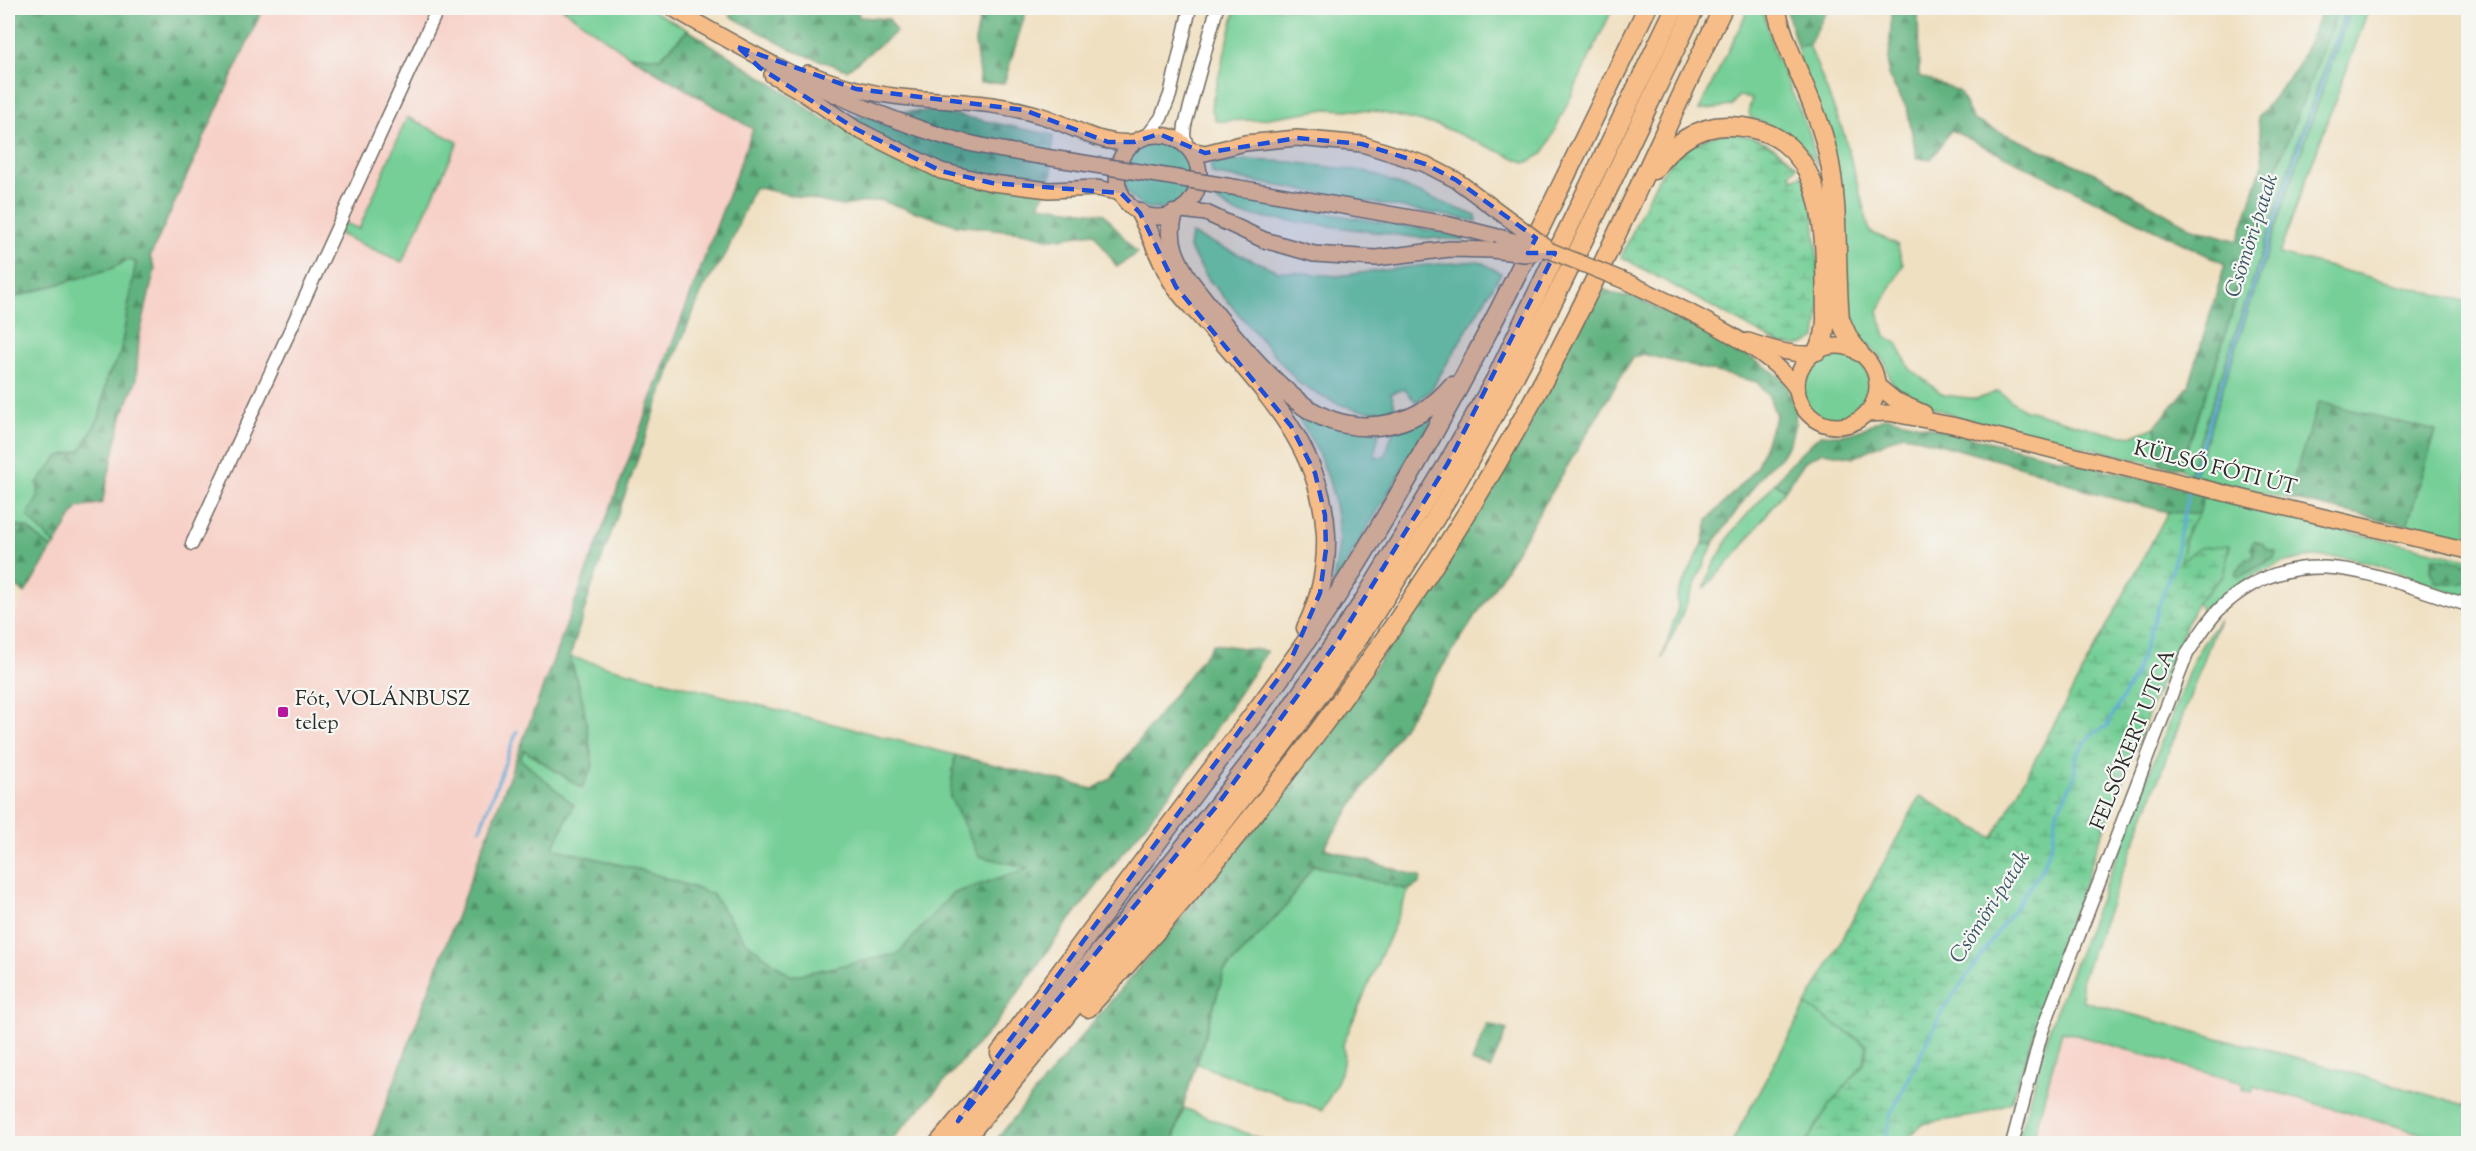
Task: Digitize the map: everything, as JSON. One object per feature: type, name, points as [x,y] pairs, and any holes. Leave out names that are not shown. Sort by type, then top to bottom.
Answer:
[{"type":"highway","points":[[958,1121],[986,1072],[1289,664],[1343,586],[1398,497],[1473,361],[1524,262],[1647,8]]},
{"type":"highway","points":[[938,1143],[1124,922],[1215,808],[1280,724],[1361,605],[1448,463],[1495,380],[1675,8]]},
{"type":"highway","points":[[961,1143],[1257,781],[1387,595],[1466,467],[1530,347],[1695,8]]},
{"type":"highway","points":[[1009,1084],[1041,1059],[1182,902],[1270,797],[1351,689],[1446,548],[1518,428],[1588,294],[1723,8]]},
{"type":"highway","points":[[1776,8],[1783,34],[1822,130],[1829,157],[1833,184],[1840,319],[1849,339],[1859,352]]},
{"type":"highway","points":[[1634,198],[1663,157],[1688,136],[1703,129],[1722,125],[1743,126],[1774,136],[1788,146],[1801,159],[1811,176],[1820,206],[1826,320],[1824,336],[1815,352]]},
{"type":"highway","points":[[1178,212],[1170,227],[1170,239],[1177,263],[1278,385],[1305,407],[1343,423],[1377,427],[1408,420],[1436,403],[1473,361]]},
{"type":"highway","points":[[1140,213],[1176,287],[1266,392],[1291,426],[1315,473],[1325,515],[1324,567],[1320,593],[1311,618],[1289,664]]},
{"type":"main road","points":[[672,8],[738,47],[842,98],[931,132],[987,147],[1446,224],[1497,244]]},
{"type":"main road","points":[[738,47],[766,54],[811,74],[856,89],[909,98],[970,101],[1024,110],[1108,142],[1134,142]]},
{"type":"main road","points":[[738,47],[760,68],[800,91],[856,129],[941,171],[992,183],[1049,190],[1097,188],[1120,193]]},
{"type":"main road","points":[[1551,251],[1456,180],[1425,164],[1362,144],[1297,138],[1245,144],[1205,153],[1189,148],[1169,135],[1148,135],[1134,142],[1123,154],[1117,169],[1120,193],[1128,205],[1140,213],[1157,217],[1178,212],[1206,213],[1264,240],[1314,254],[1376,258],[1497,244],[1551,251],[1632,284],[1732,336],[1788,376],[1796,388],[1802,407],[1810,417],[1821,423],[1833,427],[1857,422],[1867,414],[1875,401],[1878,386],[1875,372],[1869,361],[1859,352],[1835,345],[1815,352],[1781,352],[1732,336]]},
{"type":"main road","points":[[1178,212],[1190,202],[1199,182],[1197,160],[1189,148]]},
{"type":"main road","points":[[1796,388],[1803,363],[1815,352]]},
{"type":"main road","name":"KÜLSŐ FÓTI ÚT","points":[[1878,386],[1895,400],[1952,425]]},
{"type":"main road","name":"KÜLSŐ FÓTI ÚT","points":[[1867,414],[1888,413],[1952,425],[2206,489],[2469,550]]},
{"type":"street","points":[[192,544],[438,8]]},
{"type":"street","points":[[1148,135],[1161,118],[1170,95],[1190,8]]},
{"type":"street","points":[[1189,148],[1184,135],[1185,125],[1217,8]]},
{"type":"street","name":"FELSŐKERT UTCA","points":[[2012,1143],[2042,1031],[2187,654],[2210,620],[2226,603],[2266,577],[2289,569],[2311,566],[2341,568],[2370,574],[2469,605]]},
{"type":"highlighted area","points":[[738,47],[856,89],[1024,110],[1108,142],[1134,142],[1159,134],[1205,153],[1297,138],[1362,144],[1425,164],[1456,180],[1536,238],[1528,253],[1555,253],[1448,463],[1339,639],[1215,808],[958,1121],[986,1072],[1289,664],[1320,593],[1326,549],[1325,515],[1315,473],[1291,426],[1176,287],[1140,213],[1121,193],[992,183],[941,171],[856,129],[760,68]]},
{"type":"shaded area","points":[[263,8],[562,8],[628,55],[753,129],[371,1143],[8,1144],[8,624],[77,508],[102,503],[122,416],[136,381],[139,338],[155,268],[150,257]]},
{"type":"shaded area","points":[[2061,1031],[2244,1083],[2252,1092],[2254,1086],[2455,1143],[2032,1144]]},
{"type":"green space","points":[[8,8],[263,8],[150,257],[155,268],[139,338],[136,381],[122,416],[102,503],[77,508],[55,545],[28,517],[37,498],[37,483],[58,457],[81,450],[100,416],[107,377],[120,355],[136,262],[127,260],[113,268],[8,299]]},
{"type":"green space","points":[[562,8],[648,8],[688,30],[660,58],[628,55]]},
{"type":"green space","points":[[733,8],[857,8],[859,17],[889,19],[896,32],[847,70],[794,51],[730,16]]},
{"type":"green space","points":[[982,8],[1027,8],[1004,83],[980,83],[975,42]]},
{"type":"green space","points":[[1236,8],[1613,8],[1544,153],[1526,163],[1440,126],[1374,111],[1326,109],[1256,120],[1216,121],[1211,107]]},
{"type":"green space","points":[[1749,8],[1762,8],[1776,56],[1810,134],[1817,166],[1797,142],[1779,130],[1750,117],[1749,109],[1752,98],[1738,96],[1732,106],[1699,110]]},
{"type":"green space","points":[[1786,8],[1828,8],[1809,45],[1797,46]]},
{"type":"green space","points":[[1892,8],[1918,8],[1919,76],[1959,91],[1973,120],[2101,176],[2190,227],[2238,241],[2263,162],[2258,117],[2297,68],[2323,8],[2339,8],[2274,175],[2213,374],[2180,468],[2161,465],[2155,427],[2189,386],[2225,264],[1951,130],[1931,159],[1917,158],[1907,108],[1888,76]]},
{"type":"green space","points":[[2339,8],[2347,8],[2299,139],[2189,475],[2180,468],[2213,374],[2274,175]]},
{"type":"green space","points":[[2347,8],[2351,8],[2282,207],[2194,476],[2189,475],[2299,139]]},
{"type":"green space","points":[[2351,8],[2369,8],[2279,254],[2468,302],[2468,540],[2194,476],[2282,207]]},
{"type":"green space","points":[[688,30],[825,120],[890,112],[937,111],[1053,135],[1052,174],[1039,205],[1104,214],[1137,253],[1117,267],[1094,233],[1052,239],[1023,232],[957,225],[879,200],[842,206],[754,187],[727,252],[703,289],[674,358],[591,589],[570,657],[583,702],[593,766],[582,788],[524,750],[520,759],[574,805],[553,848],[645,871],[712,894],[745,941],[791,976],[898,954],[952,894],[1029,868],[979,856],[950,797],[955,755],[1093,789],[1110,779],[1213,644],[1267,651],[1192,765],[1063,929],[998,1021],[889,1143],[371,1144],[753,129],[628,55],[660,58]]},
{"type":"green space","points":[[1809,45],[1844,134],[1870,232],[1897,244],[1903,265],[1878,311],[1885,337],[1896,342],[1910,369],[1944,395],[1978,399],[1998,391],[2023,409],[2107,433],[2133,436],[2155,427],[2161,465],[1961,418],[1903,396],[1891,381],[1885,363],[1872,348],[1855,335],[1848,316],[1846,277],[1797,46]]},
{"type":"green space","points":[[407,117],[458,142],[402,262],[339,234],[343,222],[359,229]]},
{"type":"green space","points":[[1725,133],[1757,139],[1780,152],[1797,166],[1790,174],[1793,179],[1802,175],[1812,196],[1821,298],[1816,338],[1806,344],[1793,346],[1778,343],[1621,257],[1653,188],[1669,164],[1679,153],[1690,146]]},
{"type":"green space","points":[[1157,141],[1170,143],[1181,151],[1189,162],[1191,175],[1189,188],[1181,199],[1170,207],[1157,209],[1144,207],[1133,199],[1125,188],[1123,175],[1125,162],[1133,151],[1144,143]]},
{"type":"green space","points":[[1249,160],[1291,162],[1368,172],[1476,216],[1477,221],[1212,174],[1211,163]]},
{"type":"green space","points":[[1210,194],[1464,236],[1465,240],[1413,237],[1237,214],[1215,200]]},
{"type":"green space","points":[[1191,234],[1278,271],[1337,276],[1479,261],[1501,273],[1431,390],[1416,402],[1404,389],[1391,393],[1395,407],[1384,410],[1359,410],[1333,402],[1300,384],[1209,280],[1189,248]]},
{"type":"green space","points":[[127,260],[136,261],[120,355],[107,377],[100,416],[81,450],[58,457],[28,517],[55,545],[52,549],[27,528],[8,523],[8,299],[113,268]]},
{"type":"green space","points":[[1599,287],[1626,298],[1628,294],[1729,344],[1784,380],[1796,411],[1790,442],[1780,458],[1767,468],[1713,544],[1703,544],[1708,520],[1756,468],[1776,416],[1769,396],[1757,382],[1643,354],[1632,358],[1499,580],[1324,848],[1421,877],[1420,883],[1409,890],[1313,865],[1287,905],[1224,972],[1172,1143],[993,1144],[1274,805],[1336,723],[1394,639]]},
{"type":"green space","points":[[1836,353],[1849,356],[1860,363],[1867,374],[1870,387],[1867,400],[1860,411],[1849,418],[1836,421],[1823,418],[1812,411],[1805,400],[1802,387],[1805,374],[1812,363],[1823,356]]},
{"type":"green space","points":[[2319,402],[2436,431],[2407,525],[2287,498]]},
{"type":"green space","points":[[1292,408],[1329,425],[1379,432],[1374,456],[1385,457],[1393,431],[1436,413],[1332,587],[1339,541],[1335,504],[1319,455]]},
{"type":"green space","points":[[1887,417],[2204,493],[2199,514],[2168,512],[2096,494],[2037,471],[1903,434],[1854,457],[1823,452],[1805,461],[1785,490],[1775,483],[1789,465],[1820,435],[1851,433]]},
{"type":"green space","points":[[1775,483],[1785,490],[1735,556],[1704,588],[1732,532]]},
{"type":"green space","points":[[2204,493],[2345,531],[2468,559],[2468,597],[2454,594],[2374,564],[2339,557],[2317,557],[2296,560],[2256,574],[2221,600],[2205,616],[2197,602],[2223,576],[2179,563],[2188,528],[2199,514]]},
{"type":"green space","points":[[2168,512],[2199,514],[2188,528],[2180,562],[2199,548],[2230,545],[2223,576],[2197,602],[2158,689],[2096,850],[2011,1102],[1979,1115],[1922,1124],[1904,1143],[1806,1143],[1828,1107],[1864,1064],[1867,1045],[1806,1005],[1920,796],[1993,838]]},
{"type":"green space","points":[[8,523],[27,528],[52,549],[25,593],[8,581]]},
{"type":"green space","points":[[2253,541],[2264,544],[2267,549],[2276,552],[2274,559],[2239,577],[2235,575],[2246,558],[2252,558],[2254,554],[2251,548]]},
{"type":"green space","points":[[1703,544],[1713,544],[1662,659],[1678,608],[1677,596]]},
{"type":"green space","points":[[2433,557],[2464,563],[2468,569],[2468,580],[2461,584],[2436,582],[2430,571]]},
{"type":"green space","points":[[2219,620],[2081,982],[2083,1001],[2236,1043],[2256,1046],[2468,1106],[2468,1143],[2455,1143],[2254,1086],[2252,1092],[2242,1089],[2243,1083],[2062,1031],[2032,1143],[2017,1144],[2049,1029],[2195,656]]},
{"type":"green space","points":[[570,657],[955,755],[950,797],[1030,868],[952,894],[899,954],[791,976],[745,941],[712,894],[645,871],[552,848],[520,759],[524,750],[582,788],[583,702]]},
{"type":"green space","points":[[1313,865],[1409,890],[1343,1044],[1341,1070],[1322,1110],[1197,1064],[1224,972],[1287,905]]},
{"type":"green space","points":[[1806,1005],[1867,1045],[1864,1064],[1828,1107],[1806,1143],[1731,1144]]},
{"type":"green space","points":[[1487,1024],[1507,1030],[1490,1069],[1472,1062]]},
{"type":"green space","points":[[1184,1108],[1270,1143],[1172,1144]]},
{"type":"waterway","name":"Csömöri-patak","points":[[2192,476],[2301,140],[2349,8]]},
{"type":"waterway","name":"Csömöri-patak","points":[[1885,1144],[1890,1116],[1943,1010],[2042,869],[2053,840],[2057,811],[2074,779],[2076,756],[2091,735],[2107,726],[2135,675],[2174,562],[2189,489]]},
{"type":"waterway","points":[[480,829],[517,731]]},
{"type":"place","name":"Fót, VOLÁNBUSZ telep","points":[[283,712]]}]
